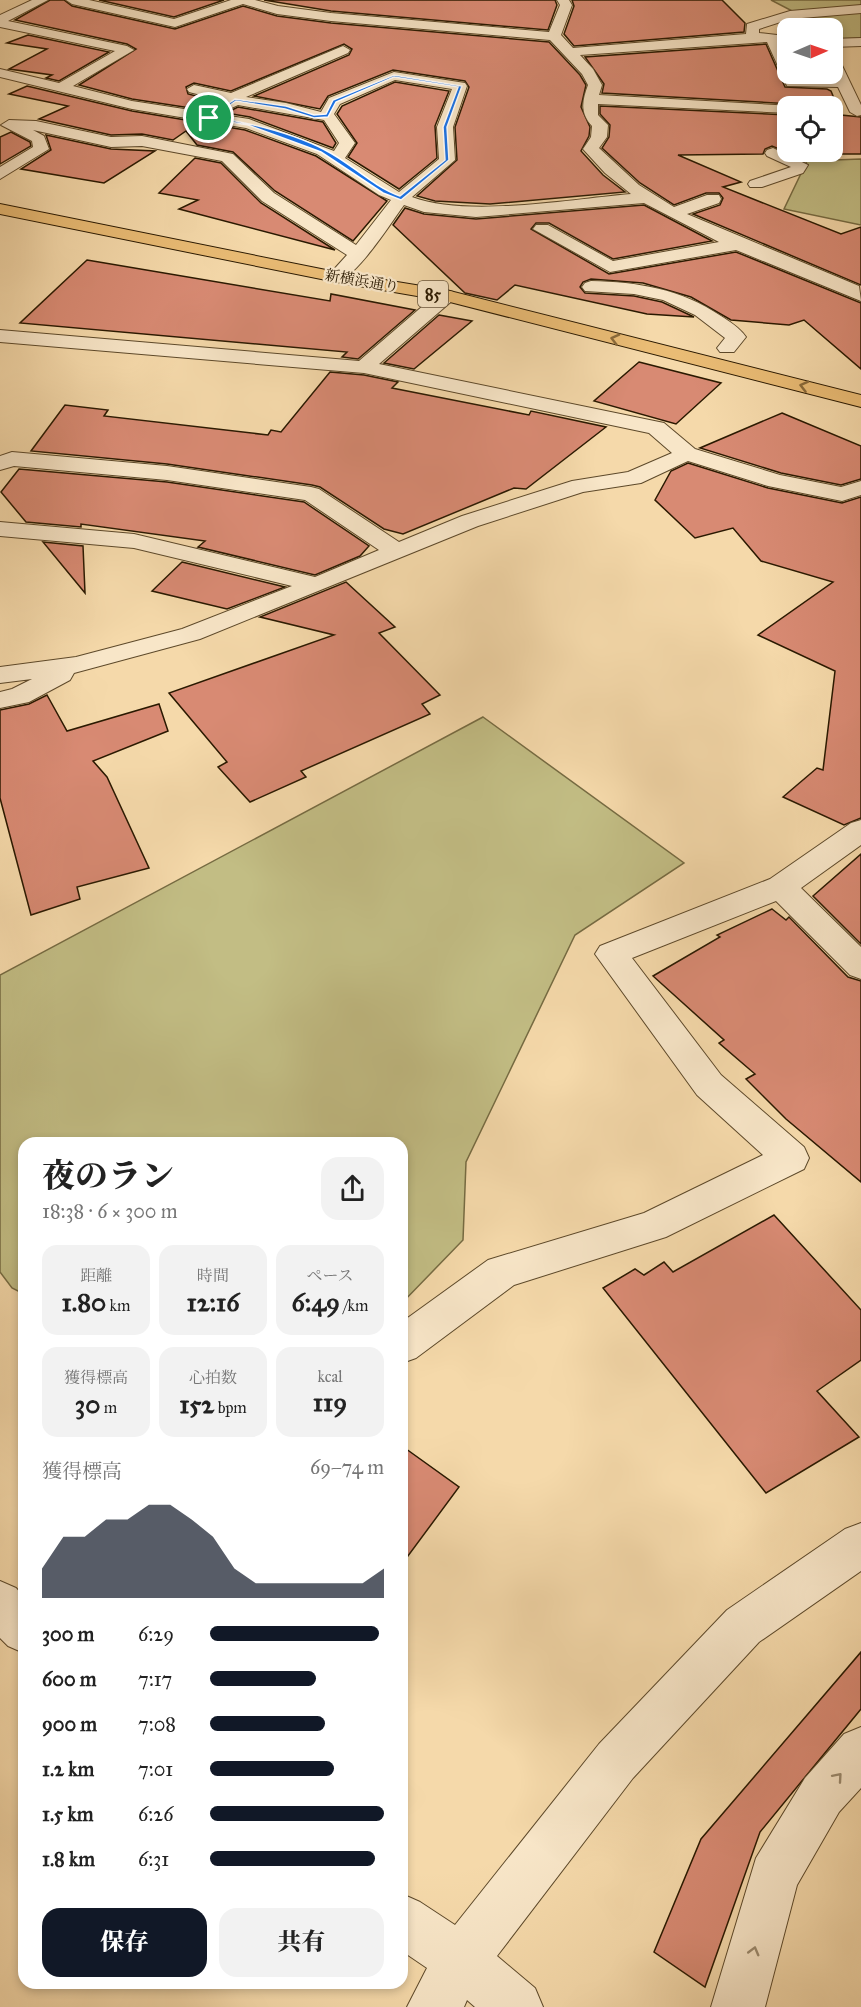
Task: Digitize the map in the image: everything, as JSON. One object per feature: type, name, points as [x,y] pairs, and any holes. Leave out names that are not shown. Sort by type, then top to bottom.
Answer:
[{"type":"main road","name":"新横浜通り","points":[[0,198],[347,266],[446,296],[861,400]]},
{"type":"main road","name":"新横浜通り","points":[[0,209],[461,284],[749,354]]},
{"type":"main road","points":[[772,360],[861,383]]},
{"type":"street","points":[[0,21],[42,0]]},
{"type":"street","points":[[72,0],[175,23],[242,0],[277,10],[331,17],[554,36],[588,72],[595,85],[590,99],[591,116],[600,125],[599,137],[591,149],[611,172],[644,198],[674,213],[738,244],[861,295]]},
{"type":"street","points":[[554,36],[566,5],[563,0]]},
{"type":"street","points":[[753,37],[752,27],[762,21],[861,9]]},
{"type":"street","points":[[800,15],[804,18]]},
{"type":"street","points":[[0,21],[127,50],[60,94]]},
{"type":"street","points":[[571,52],[753,37],[772,38],[777,49]]},
{"type":"street","points":[[843,43],[861,42]]},
{"type":"street","points":[[209,118],[233,99],[343,50]]},
{"type":"street","points":[[0,73],[60,94],[77,91],[132,105],[249,124],[323,151],[385,192],[424,207],[476,212],[644,198]]},
{"type":"street","points":[[4,126],[36,126],[111,142],[142,141],[227,157],[268,197],[347,266],[401,198],[447,160],[445,127],[460,86],[394,76],[334,101],[328,116]]},
{"type":"street","points":[[844,83],[859,112]]},
{"type":"street","points":[[194,89],[233,99],[286,107],[314,116],[328,116]]},
{"type":"street","points":[[590,99],[777,108]]},
{"type":"street","points":[[4,126],[39,111]]},
{"type":"street","points":[[843,111],[859,112]]},
{"type":"street","points":[[328,116],[347,143],[336,160]]},
{"type":"street","points":[[0,174],[41,149],[39,139],[4,126]]},
{"type":"street","points":[[756,184],[797,170],[800,165],[773,153]]},
{"type":"street","points":[[674,213],[713,199]]},
{"type":"street","points":[[542,230],[610,267],[738,244]]},
{"type":"street","points":[[591,287],[625,287],[666,293],[709,314],[736,337],[727,348]]},
{"type":"street","points":[[364,367],[446,296]]},
{"type":"street","points":[[0,336],[364,367],[656,428],[687,454],[776,481],[842,494],[861,488]]},
{"type":"street","points":[[0,675],[78,665],[191,634],[317,585],[470,521],[580,486],[633,478],[687,454]]},
{"type":"street","points":[[0,463],[12,459],[167,473],[311,494],[398,552]]},
{"type":"street","points":[[0,529],[134,541],[317,585]]},
{"type":"street","points":[[0,700],[20,696],[78,665]]},
{"type":"street","points":[[408,1341],[502,1272],[653,1226],[791,1158],[709,1085],[611,954],[781,886],[861,830]]},
{"type":"street","points":[[781,886],[861,967]]},
{"type":"street","points":[[434,2007],[461,1960],[616,1761],[743,1626],[861,1545]]},
{"type":"street","points":[[0,1604],[18,1624]]},
{"type":"street","points":[[738,2007],[774,1876],[822,1795],[861,1751]]},
{"type":"street","points":[[408,1924],[461,1960],[516,2007]]},
{"type":"shaded area","points":[[771,0],[861,0],[861,38],[843,39],[843,18],[806,18]]},
{"type":"shaded area","points":[[861,159],[861,225],[784,209],[807,162],[843,162],[843,160]]},
{"type":"shaded area","points":[[483,717],[684,863],[575,935],[466,1162],[463,1240],[408,1297],[408,1137],[18,1137],[18,1291],[12,1288],[0,1272],[0,975]]},
{"type":"building","points":[[50,0],[64,0],[72,6],[175,29],[243,6],[277,16],[331,23],[549,42],[580,75],[586,85],[581,107],[590,127],[589,136],[581,151],[603,175],[625,192],[490,204],[435,201],[417,196],[457,160],[455,127],[469,87],[465,81],[393,70],[328,96],[320,109],[254,96],[349,55],[352,49],[344,44],[231,91],[194,83],[186,87],[188,94],[219,102],[210,111],[132,99],[79,85],[136,49],[127,44],[15,20]]},
{"type":"building","points":[[99,0],[224,0],[174,17]]},
{"type":"building","points":[[264,0],[555,0],[557,5],[548,30],[331,11]]},
{"type":"building","points":[[572,0],[722,0],[745,23],[744,32],[574,46],[564,34],[574,6]]},
{"type":"building","points":[[28,35],[109,52],[59,81],[46,78],[52,75],[9,69],[47,49],[7,43]]},
{"type":"building","points":[[766,44],[777,69],[777,84],[784,84],[785,87],[827,89],[833,96],[777,96],[777,103],[602,93],[604,84],[585,57]]},
{"type":"building","points":[[395,82],[449,91],[435,126],[437,158],[399,189],[348,157],[357,143],[337,114],[342,106]]},
{"type":"building","points":[[27,86],[132,111],[245,130],[316,156],[387,201],[353,241],[275,191],[233,152],[197,145],[186,131],[173,140],[142,134],[111,135],[39,119],[68,106],[9,94]]},
{"type":"building","points":[[600,106],[777,114],[777,148],[772,146],[765,149],[763,154],[678,155],[741,182],[723,187],[841,234],[861,227],[861,285],[693,214],[720,205],[723,198],[719,193],[706,193],[674,205],[640,183],[602,148],[609,137],[610,125],[600,114]]},
{"type":"building","points":[[238,107],[323,122],[336,143],[333,148],[250,117],[226,113]]},
{"type":"building","points":[[843,115],[861,117],[861,154],[843,154]]},
{"type":"building","points":[[11,132],[30,142],[31,146],[0,164],[0,137]]},
{"type":"building","points":[[46,135],[111,149],[155,151],[104,183],[21,169],[51,150]]},
{"type":"building","points":[[195,158],[221,163],[261,203],[335,250],[179,209],[198,200],[159,193]]},
{"type":"building","points":[[644,205],[712,241],[613,259],[549,223],[536,223],[531,229],[609,274],[736,252],[861,303],[861,369],[804,320],[789,325],[731,320],[691,297],[643,283],[591,279],[583,282],[580,287],[585,293],[634,296],[662,302],[694,317],[647,314],[515,285],[497,300],[465,293],[393,225],[405,208],[424,214],[476,219]]},
{"type":"building","points":[[87,260],[330,301],[331,294],[415,310],[358,359],[342,357],[347,352],[20,323]]},
{"type":"building","points":[[439,315],[472,321],[414,369],[384,363]]},
{"type":"building","points":[[639,362],[721,383],[676,424],[594,401]]},
{"type":"building","points":[[330,372],[364,375],[398,382],[392,388],[529,415],[531,411],[606,427],[526,489],[514,488],[403,534],[384,529],[320,487],[312,485],[167,464],[31,451],[65,405],[108,410],[104,416],[268,435],[271,430],[281,432]]},
{"type":"building","points":[[782,413],[861,446],[861,479],[841,485],[781,473],[700,448]]},
{"type":"building","points":[[688,463],[768,488],[842,503],[861,497],[861,818],[844,825],[783,797],[817,768],[823,770],[835,671],[758,635],[833,582],[761,561],[733,528],[695,538],[655,500],[671,471]]},
{"type":"building","points":[[19,469],[167,482],[304,502],[369,546],[360,556],[315,575],[198,547],[205,541],[81,524],[81,527],[26,522],[1,492]]},
{"type":"building","points":[[43,542],[83,546],[85,593]]},
{"type":"building","points":[[182,562],[285,587],[227,609],[152,591]]},
{"type":"building","points":[[346,582],[395,627],[379,633],[440,695],[422,704],[430,714],[301,771],[306,777],[250,802],[218,767],[227,762],[169,693],[334,635],[260,617]]},
{"type":"building","points":[[47,695],[67,731],[159,704],[168,731],[93,761],[107,777],[149,868],[77,887],[80,899],[31,915],[0,798],[0,710],[29,704]]},
{"type":"building","points":[[861,854],[861,944],[813,896]]},
{"type":"building","points":[[772,909],[786,920],[789,917],[848,977],[861,981],[861,1182],[786,1119],[746,1079],[755,1074],[719,1043],[724,1040],[653,976],[720,937],[717,935]]},
{"type":"building","points":[[774,1215],[861,1310],[861,1360],[817,1391],[859,1437],[766,1493],[603,1288],[635,1269],[644,1275],[664,1262],[673,1272]]},
{"type":"building","points":[[408,1450],[459,1487],[408,1556]]},
{"type":"building","points":[[861,1652],[861,1709],[760,1832],[705,1987],[654,1952],[701,1839]]},
{"type":"route","points":[[394,76],[460,86],[445,127],[447,160],[401,198],[385,192],[323,151],[249,124],[209,118],[235,100],[286,107],[314,116],[328,116],[334,101],[394,76]]}]
